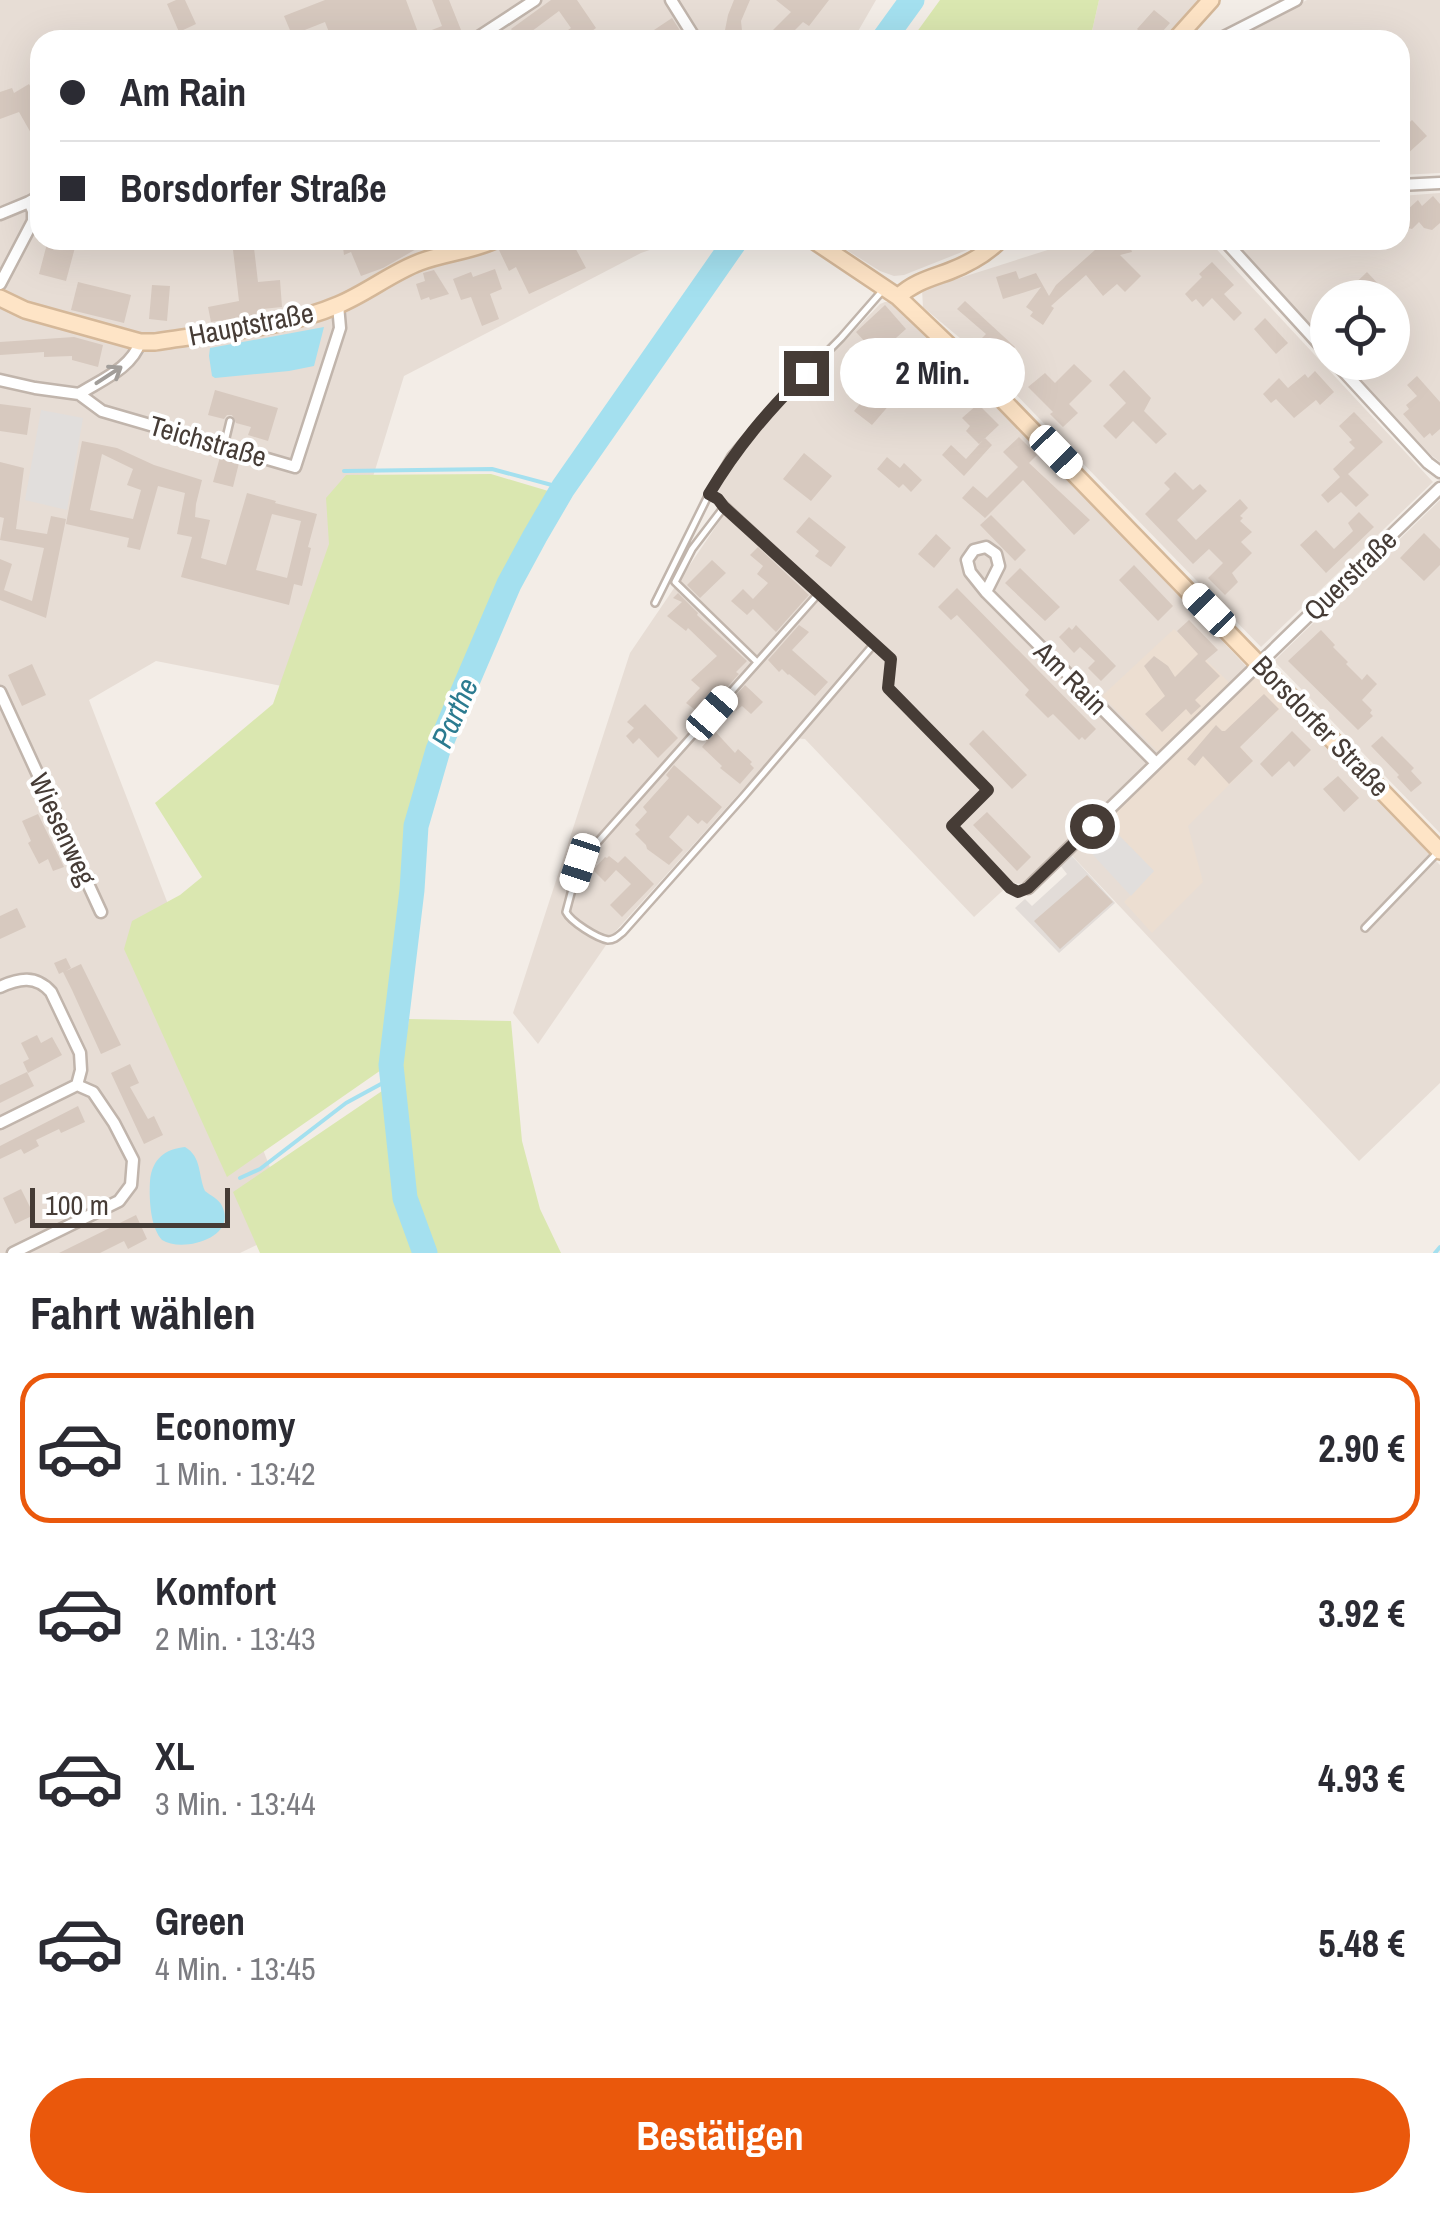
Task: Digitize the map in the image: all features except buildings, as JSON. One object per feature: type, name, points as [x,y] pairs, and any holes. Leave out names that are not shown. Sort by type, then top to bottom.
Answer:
[{"type":"street","points":[[489,30],[535,0]]},
{"type":"street","points":[[671,0],[690,30]]},
{"type":"street","points":[[1184,30],[1211,0]]},
{"type":"street","points":[[1238,30],[1296,0]]},
{"type":"street","points":[[1410,185],[1440,183]]},
{"type":"street","points":[[0,214],[30,201]]},
{"type":"street","points":[[0,284],[30,227]]},
{"type":"street","name":"Hauptstraße","points":[[0,298],[25,310],[140,342],[156,342],[308,316],[366,292],[403,269],[463,250]]},
{"type":"street","points":[[828,250],[892,292],[952,270],[987,250]]},
{"type":"street","points":[[1233,250],[1310,334]]},
{"type":"street","name":"Borsdorfer Straße","points":[[892,292],[1015,410],[1440,851]]},
{"type":"street","name":"Teichstraße","points":[[0,380],[79,394],[102,410],[295,467],[340,328],[338,305]]},
{"type":"street","points":[[79,394],[125,365],[140,342]]},
{"type":"street","points":[[1352,380],[1440,472]]},
{"type":"street","name":"Querstraße","points":[[1260,663],[1440,488]]},
{"type":"street","name":"Am Rain","points":[[986,592],[1156,763]]},
{"type":"street","points":[[1028,888],[1260,663]]},
{"type":"street","name":"Wiesenweg","points":[[0,692],[101,912]]},
{"type":"street","points":[[0,987],[29,979],[51,992],[80,1053],[77,1085]]},
{"type":"street","points":[[0,1123],[77,1085],[94,1092],[133,1160],[131,1185],[119,1201],[13,1253]]},
{"type":"lane","points":[[655,603],[709,494],[747,436],[841,338],[892,292]]},
{"type":"lane","points":[[224,446],[230,421]]},
{"type":"lane","points":[[709,494],[891,659],[888,688],[988,790],[952,826],[1010,888],[1018,892],[1028,888]]},
{"type":"lane","points":[[724,507],[692,549],[676,582],[757,662]]},
{"type":"lane","points":[[819,594],[580,863],[566,912],[574,923],[608,940],[623,932],[744,798],[874,644]]},
{"type":"lane","points":[[1366,928],[1440,851]]},
{"type":"shaded area","points":[[0,0],[876,0],[859,30],[30,30],[30,250],[650,250],[404,376],[307,691],[156,661],[89,700],[293,1227],[240,1253],[0,1253]]},
{"type":"shaded area","points":[[1099,0],[1199,0],[1173,30],[1092,30]]},
{"type":"shaded area","points":[[1307,0],[1440,0],[1440,173],[1410,174],[1410,30],[1249,30]]},
{"type":"shaded area","points":[[1440,193],[1440,462],[1360,380],[1410,380],[1410,280],[1310,280],[1310,326],[1240,250],[1410,250],[1410,195]]},
{"type":"shaded area","points":[[847,250],[967,250],[904,275],[880,271]]},
{"type":"shaded area","points":[[1048,250],[1217,250],[1310,350],[1310,380],[1338,380],[1433,482],[1261,647],[967,344],[923,307],[922,290]]},
{"type":"shaded area","points":[[885,302],[891,302],[911,320],[998,405],[1440,865],[1440,1083],[1359,1161],[1062,845],[1022,884],[1011,883],[974,917],[805,739],[789,738],[615,932],[538,1044],[513,1013],[630,653],[723,516],[713,502],[738,452]]},
{"type":"shaded area","points":[[41,410],[83,418],[67,510],[25,500]]},
{"type":"shaded area","points":[[1440,500],[1440,833],[1274,661]]},
{"type":"shaded area","points":[[1174,629],[1239,692],[1256,676],[1284,705],[1240,746],[1253,761],[1188,826],[1203,882],[1152,933],[1124,902],[1154,871],[1105,821],[1167,761],[1102,696]]},
{"type":"shaded area","points":[[1105,821],[1154,871],[1131,896],[1082,843]]},
{"type":"shaded area","points":[[1071,855],[1115,903],[1059,953],[1015,908],[1025,899],[1032,906],[1067,874],[1060,865]]},
{"type":"green space","points":[[940,0],[1099,0],[1092,30],[918,30]]},
{"type":"green space","points":[[491,474],[555,493],[496,595],[435,740],[409,826],[384,1068],[227,1177],[124,949],[132,921],[180,895],[202,877],[155,803],[273,704],[329,544],[326,498],[346,475]]},
{"type":"green space","points":[[409,1019],[511,1021],[522,1141],[540,1209],[561,1253],[431,1253],[410,1185],[402,1131],[402,1078]]},
{"type":"green space","points":[[382,1091],[397,1182],[418,1253],[260,1253],[233,1192]]},
{"type":"water","points":[[324,327],[314,366],[212,376],[210,348]]},
{"type":"water","points":[[185,1147],[197,1161],[205,1191],[221,1204],[225,1217],[215,1234],[182,1245],[162,1240],[158,1234],[151,1212],[150,1188],[157,1161],[171,1150]]},
{"type":"waterway","name":"Parthe","points":[[890,30],[912,0]]},
{"type":"waterway","name":"Parthe","points":[[425,1253],[405,1198],[391,1065],[416,826],[438,750],[509,584],[535,536],[563,488],[729,250]]},
{"type":"waterway","points":[[344,471],[492,469],[563,488]]},
{"type":"waterway","points":[[240,1178],[260,1169],[346,1103],[392,1078]]},
{"type":"waterway","points":[[1435,1253],[1440,1247]]},
{"type":"route","points":[[806,373],[747,436],[709,494],[891,659],[888,688],[988,790],[952,826],[1010,888],[1018,892],[1028,888],[1092,826]]}]
